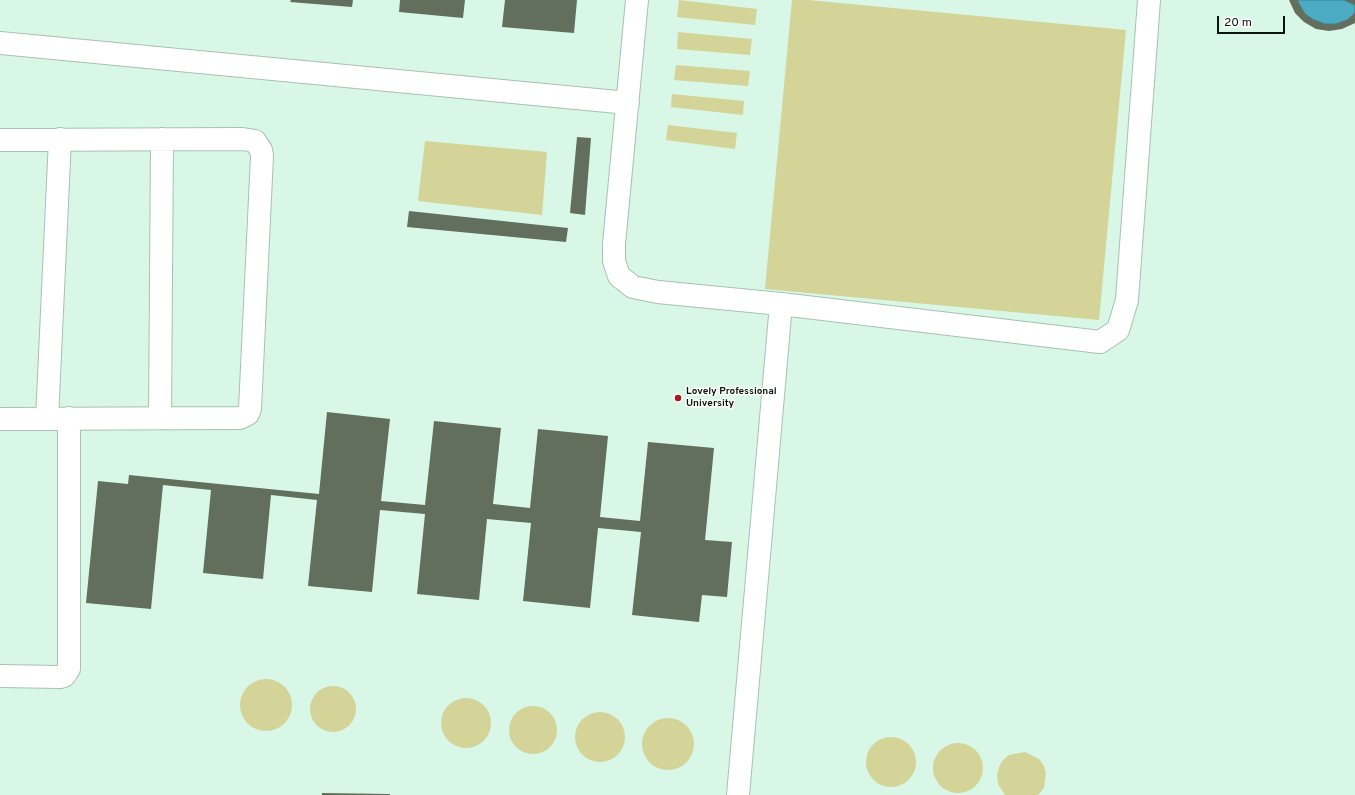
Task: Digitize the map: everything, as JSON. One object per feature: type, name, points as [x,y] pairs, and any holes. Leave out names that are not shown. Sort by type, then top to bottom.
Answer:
[{"type":"street","points":[[637,0],[614,244],[614,261],[619,276],[633,287],[658,292],[781,304],[1100,342],[1118,330],[1127,300],[1149,0]]},
{"type":"street","points":[[0,43],[628,103]]},
{"type":"street","points":[[47,419],[60,139]]},
{"type":"street","points":[[160,418],[162,139]]},
{"type":"street","points":[[0,140],[250,139],[255,141],[261,150],[262,156],[250,409],[248,414],[240,418],[0,419]]},
{"type":"street","points":[[738,795],[781,304]]},
{"type":"street","points":[[0,676],[60,677],[64,676],[69,670],[69,418]]},
{"type":"shaded area","name":"Lovely Professional University","points":[[0,0],[1355,0],[1355,795],[0,795]]},
{"type":"shaded area","points":[[679,0],[757,9],[755,25],[677,17]]},
{"type":"shaded area","points":[[792,0],[808,0],[1126,30],[1099,320],[765,289]]},
{"type":"shaded area","points":[[678,32],[752,39],[750,55],[677,49]]},
{"type":"shaded area","points":[[676,65],[750,71],[748,86],[674,80]]},
{"type":"shaded area","points":[[672,94],[744,101],[743,115],[671,107]]},
{"type":"shaded area","points":[[668,125],[737,133],[735,149],[666,140]]},
{"type":"shaded area","points":[[425,141],[547,152],[542,215],[418,201]]},
{"type":"shaded area","points":[[266,679],[276,681],[284,687],[290,695],[292,705],[290,715],[284,723],[276,729],[266,731],[256,729],[248,723],[242,715],[240,705],[242,695],[248,687],[256,681]]},
{"type":"shaded area","points":[[338,686],[350,692],[355,700],[355,718],[350,726],[342,731],[328,732],[316,726],[311,718],[310,704],[316,692],[324,687]]},
{"type":"shaded area","points":[[466,698],[480,702],[487,709],[491,723],[487,737],[480,744],[466,748],[452,744],[445,737],[441,723],[445,709],[452,702]]},
{"type":"shaded area","points":[[528,706],[538,706],[550,713],[557,725],[557,735],[550,747],[538,754],[528,754],[520,750],[513,743],[509,735],[509,725],[513,717],[520,710]]},
{"type":"shaded area","points":[[600,712],[609,714],[620,723],[625,737],[623,746],[614,757],[600,762],[591,760],[580,751],[575,737],[577,728],[586,717]]},
{"type":"shaded area","points":[[668,718],[678,720],[686,726],[692,734],[694,744],[692,754],[686,762],[678,768],[668,770],[658,768],[650,762],[644,754],[642,744],[644,734],[650,726],[658,720]]},
{"type":"shaded area","points":[[886,737],[896,737],[909,744],[916,757],[916,767],[909,780],[896,787],[886,787],[877,783],[870,776],[866,767],[866,757],[870,748],[877,741]]},
{"type":"shaded area","points":[[958,743],[967,745],[978,754],[983,768],[981,777],[972,788],[958,793],[949,791],[938,782],[933,768],[935,759],[944,748]]},
{"type":"shaded area","points":[[1025,752],[1039,759],[1044,766],[1046,773],[1044,788],[1038,795],[1005,795],[998,784],[997,775],[999,767],[1003,760],[1009,755]]},
{"type":"water","points":[[1297,0],[1344,0],[1355,5],[1355,13],[1347,20],[1336,24],[1325,24],[1314,20],[1305,14]]},
{"type":"building","points":[[291,0],[353,0],[352,7],[290,2]]},
{"type":"building","points":[[400,0],[465,0],[463,18],[399,12]]},
{"type":"building","points":[[505,0],[577,0],[574,33],[502,27]]},
{"type":"building","points":[[1289,0],[1297,0],[1305,14],[1314,20],[1325,24],[1336,24],[1347,20],[1355,13],[1355,23],[1342,29],[1329,31],[1316,29],[1304,22],[1295,13]]},
{"type":"building","points":[[1344,0],[1355,0],[1355,5]]},
{"type":"building","points":[[577,137],[591,138],[585,215],[570,213]]},
{"type":"building","points":[[409,211],[568,228],[566,242],[407,227]]},
{"type":"building","points":[[327,412],[390,419],[381,501],[425,505],[434,421],[501,428],[493,504],[530,508],[538,429],[608,436],[600,517],[640,521],[648,442],[714,448],[705,540],[732,542],[727,597],[702,595],[699,622],[632,615],[641,532],[598,528],[590,608],[523,601],[531,523],[487,519],[479,600],[417,594],[425,514],[380,510],[372,592],[308,586],[317,500],[271,495],[263,579],[203,573],[211,490],[163,485],[151,609],[86,603],[98,481],[128,484],[129,475],[319,494]]},
{"type":"building","points":[[322,793],[390,794],[390,795],[322,795]]},
{"type":"place","name":"Lovely Professional University","points":[[678,398]]}]
